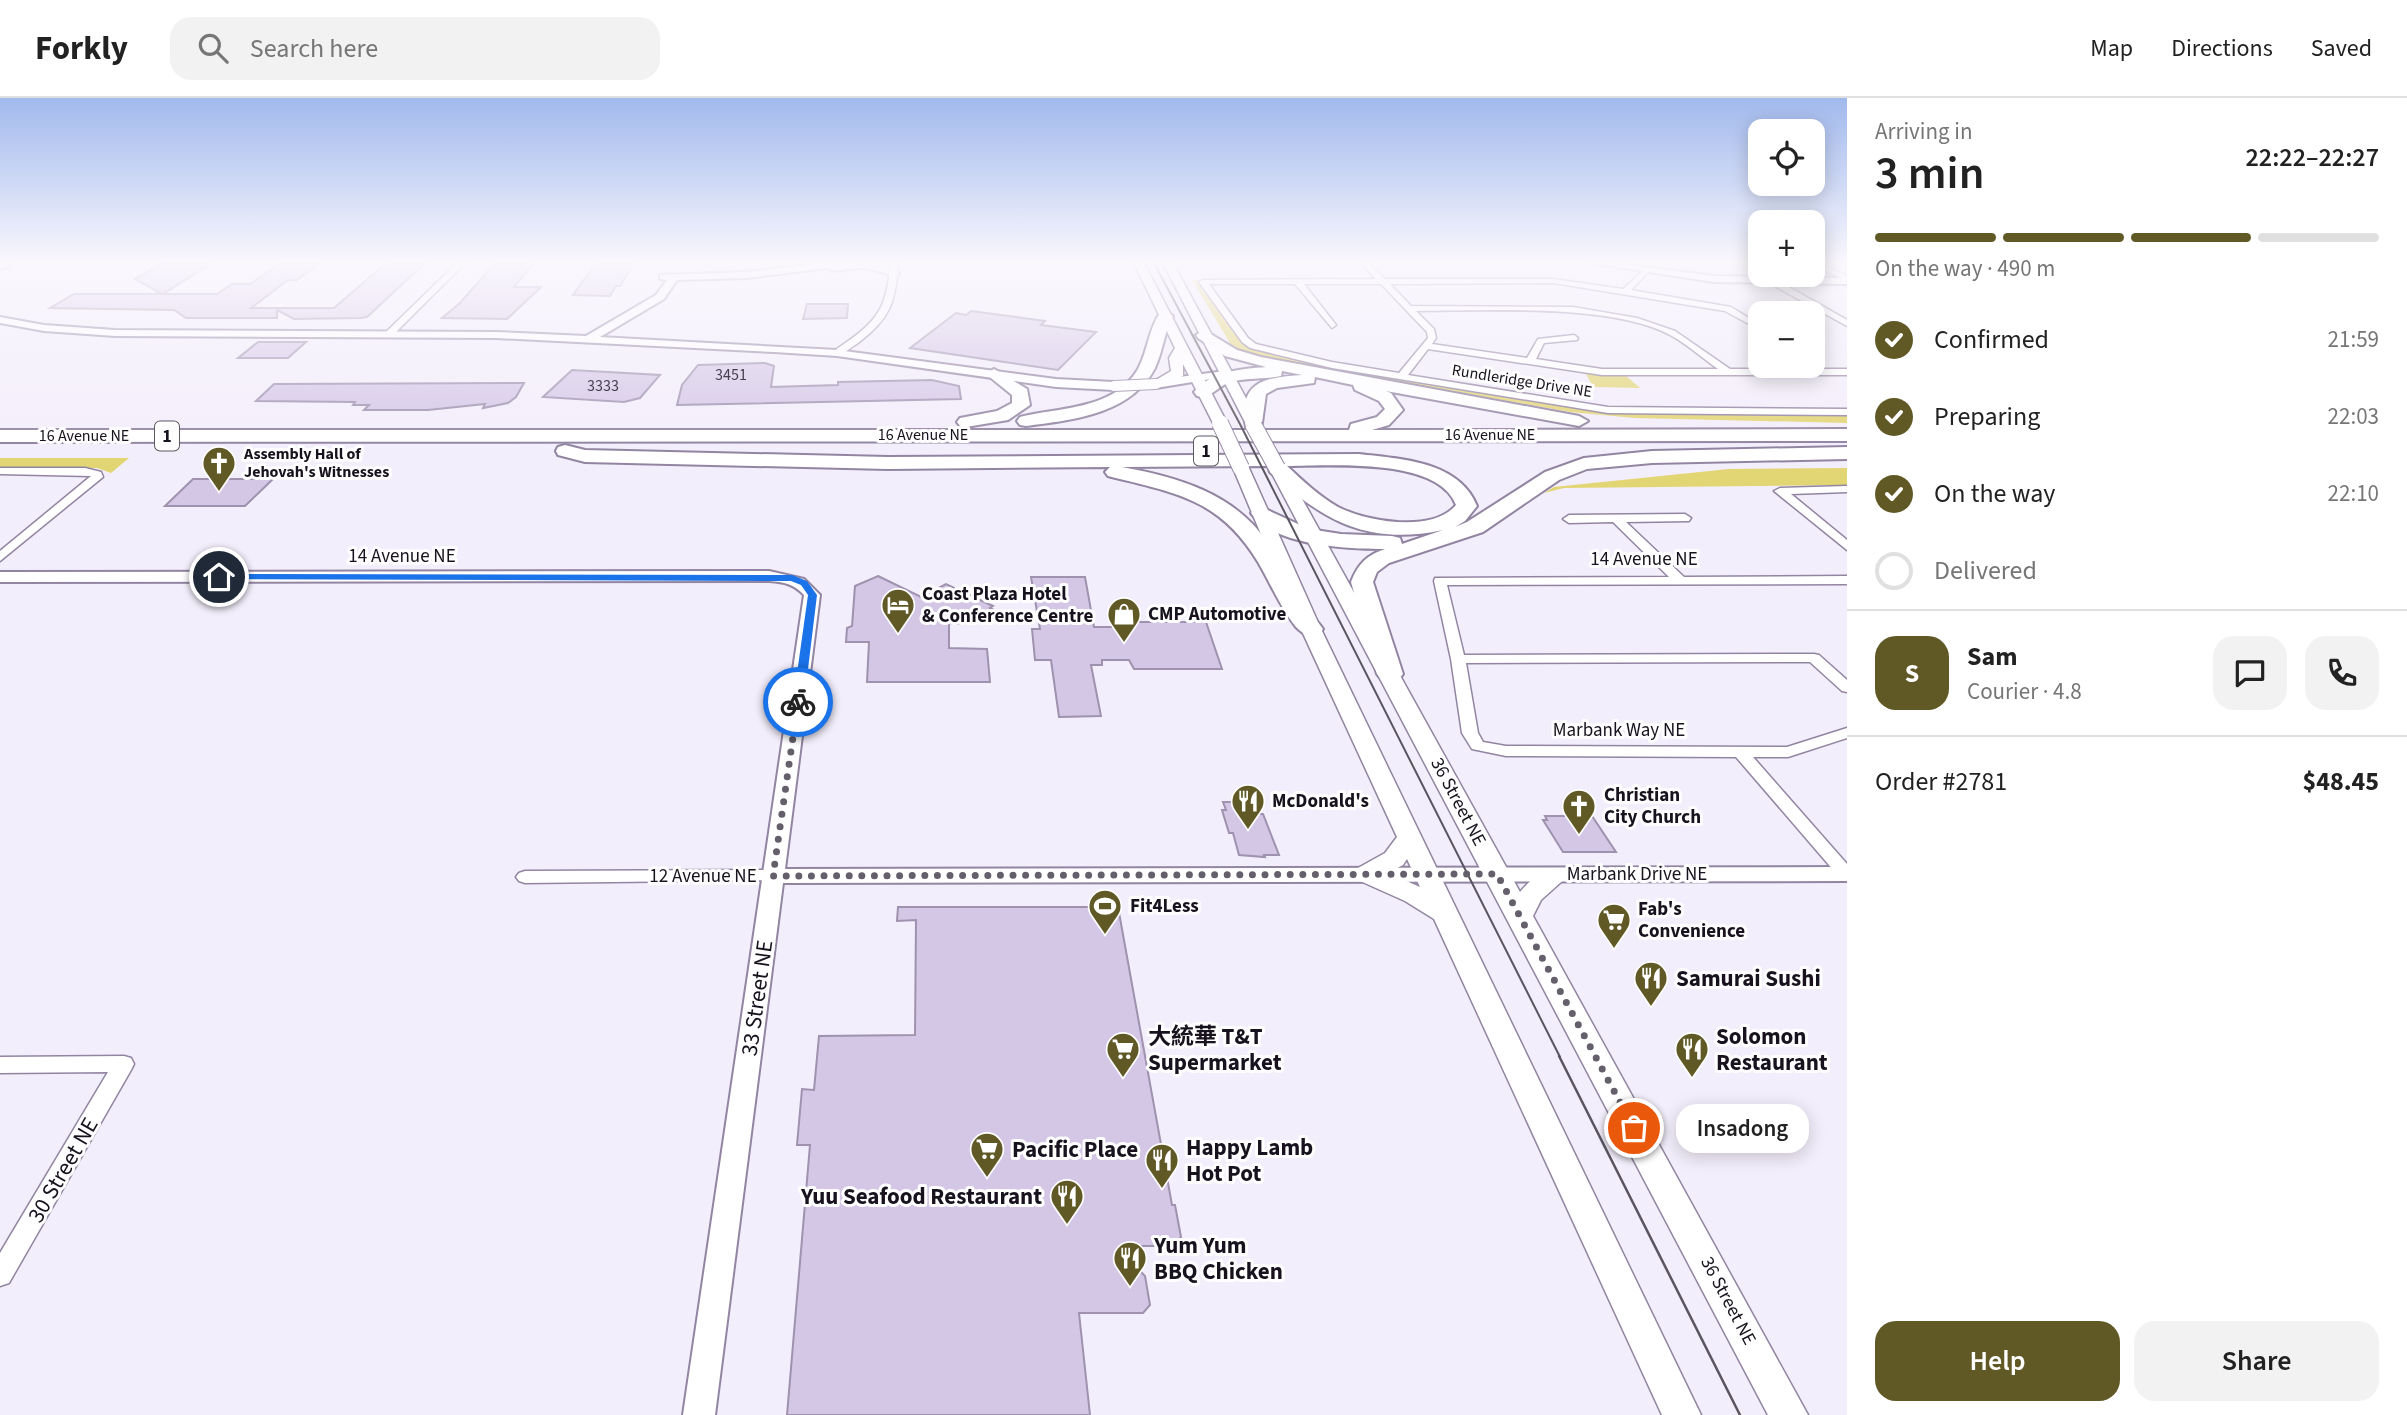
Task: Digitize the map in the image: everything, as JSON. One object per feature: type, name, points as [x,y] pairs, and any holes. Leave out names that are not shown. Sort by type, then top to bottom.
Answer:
[{"type":"highway","points":[[596,435],[942,425],[1037,419],[1077,412],[1118,397],[1140,381],[1150,359],[1160,324]]},
{"type":"highway","points":[[1204,335],[1239,356],[1502,409],[1588,422],[1683,429],[1847,434]]},
{"type":"highway","points":[[1201,387],[1227,377],[1264,370],[1321,372]]},
{"type":"highway","points":[[1227,377],[1277,372],[1341,376]]},
{"type":"highway","points":[[942,425],[995,418],[1021,405],[1023,397],[1018,390],[994,373]]},
{"type":"highway","points":[[1227,429],[1355,428],[1383,421],[1394,410],[1385,397],[1361,386],[1326,380],[1292,379],[1273,383],[1258,391],[1254,402],[1254,426]]},
{"type":"highway","name":"16 Avenue NE","points":[[0,436],[596,435],[1227,429],[1847,434]]},
{"type":"highway","name":"16 Avenue NE","points":[[0,451],[1847,452]]},
{"type":"highway","points":[[565,451],[585,456],[1070,467],[1164,482],[1209,499],[1239,520],[1259,543],[1299,617],[1311,629]]},
{"type":"highway","points":[[1390,674],[1362,590],[1363,575],[1373,563],[1389,554],[1454,535],[1498,513],[1552,476],[1584,464],[1652,457],[1847,452]]},
{"type":"highway","points":[[984,463],[1198,459],[1359,460],[1403,466],[1440,477],[1463,494],[1467,506],[1465,511],[1452,520],[1434,526],[1397,528],[1367,524],[1346,518],[1319,505],[1277,468]]},
{"type":"highway","points":[[1261,513],[1273,523],[1314,535],[1391,542],[1454,535]]},
{"type":"main road","points":[[1169,324],[1201,387],[1227,429],[1241,468],[1311,629],[1682,1415]]},
{"type":"main road","name":"36 Street NE","points":[[1199,324],[1789,1415]]},
{"type":"main road","points":[[1156,384],[1178,373],[1176,358],[1181,349]]},
{"type":"main road","points":[[1156,384],[1201,387]]},
{"type":"main road","points":[[1367,874],[1394,859],[1409,837]]},
{"type":"main road","points":[[1367,874],[1414,895],[1445,913]]},
{"type":"main road","points":[[1520,916],[1531,895],[1556,875]]},
{"type":"street","points":[[25,324],[114,333],[493,334],[589,339],[837,353],[1056,383],[1114,386],[1156,384]]},
{"type":"street","points":[[389,334],[399,324]]},
{"type":"street","points":[[589,339],[612,324]]},
{"type":"street","points":[[837,353],[874,324]]},
{"type":"street","name":"Rundleridge Drive NE","points":[[1234,324],[1253,346],[1332,365],[1608,411],[1847,412]]},
{"type":"street","points":[[1402,376],[1432,338],[1431,331],[1425,324]]},
{"type":"street","points":[[1647,324],[1672,333],[1728,372]]},
{"type":"street","points":[[608,327],[611,333],[638,342]]},
{"type":"street","points":[[1530,362],[1544,340],[1574,338]]},
{"type":"street","points":[[1426,346],[1602,372],[1847,372]]},
{"type":"street","points":[[1825,366],[1835,372]]},
{"type":"street","points":[[0,471],[97,474],[93,482],[0,557]]},
{"type":"street","points":[[1847,489],[1780,491],[1847,545]]},
{"type":"street","points":[[1569,519],[1685,518]]},
{"type":"street","points":[[1616,519],[1679,579]]},
{"type":"street","name":"14 Avenue NE","points":[[0,577],[769,576],[792,578],[804,583]]},
{"type":"street","name":"14 Avenue NE","points":[[1440,580],[1847,580]]},
{"type":"street","name":"Marbank Way NE","points":[[1440,580],[1458,659],[1470,733],[1478,746],[1506,751],[1788,752],[1847,733]]},
{"type":"street","name":"33 Street NE","points":[[699,1415],[813,595],[804,583]]},
{"type":"street","points":[[1458,659],[1814,658],[1847,688]]},
{"type":"street","points":[[1741,752],[1847,874]]},
{"type":"street","name":"12 Avenue NE","points":[[525,877],[1427,874]]},
{"type":"street","name":"Marbank Drive NE","points":[[1427,874],[1847,874]]},
{"type":"street","name":"30 Street NE","points":[[0,1065],[124,1064],[0,1275]]},
{"type":"shaded area","points":[[1219,324],[1228,324],[1240,341],[1260,351],[1289,358],[1607,413],[1847,413],[1847,423],[1635,418],[1570,412],[1259,357],[1230,343]]},
{"type":"shaded area","points":[[1585,372],[1624,374],[1640,388],[1593,387]]},
{"type":"shaded area","points":[[0,458],[129,458],[111,473],[97,468],[0,468]]},
{"type":"shaded area","points":[[1847,468],[1847,485],[1564,488],[1544,493],[1554,487],[1729,469]]},
{"type":"building","points":[[941,324],[1042,324],[1096,332],[1058,370],[910,348]]},
{"type":"building","points":[[258,342],[306,342],[288,358],[238,358]]},
{"type":"building","points":[[765,363],[774,366],[771,387],[932,380],[959,386],[961,399],[677,405],[682,385],[698,365]]},
{"type":"building","points":[[572,370],[660,375],[640,398],[624,402],[543,397]]},
{"type":"building","points":[[524,383],[516,397],[508,403],[483,408],[485,404],[428,410],[364,410],[369,405],[353,405],[355,402],[256,401],[274,384]]},
{"type":"building","name":"Assembly Hall of Jehovah's Witnesses","points":[[193,479],[273,479],[245,506],[165,506]]},
{"type":"building","name":"Coast Plaza Hotel & Conference Centre","points":[[878,576],[921,597],[946,584],[993,606],[990,608],[994,610],[968,624],[949,623],[949,648],[987,649],[990,682],[867,682],[869,642],[846,642],[847,628],[852,626],[855,586]]},
{"type":"building","name":"CMP Automotive","points":[[1031,577],[1085,577],[1094,627],[1122,627],[1120,622],[1206,622],[1222,669],[1134,669],[1129,660],[1102,660],[1102,665],[1091,665],[1101,716],[1059,717],[1051,660],[1035,660],[1032,629],[1040,629]]},
{"type":"building","name":"McDonald's","points":[[1223,802],[1237,802],[1240,810],[1244,810],[1246,814],[1263,814],[1279,855],[1239,855],[1233,833],[1229,833],[1222,810],[1226,810]]},
{"type":"building","name":"Christian City Church","points":[[1545,816],[1592,816],[1616,852],[1563,852],[1543,820],[1547,820]]},
{"type":"building","name":"Pacific Place","points":[[898,907],[1118,907],[1172,1205],[1175,1205],[1181,1237],[1173,1246],[1136,1246],[1150,1305],[1143,1313],[1079,1313],[1090,1415],[787,1415],[810,1145],[797,1145],[802,1089],[814,1090],[819,1036],[915,1035],[916,920],[897,921]]},
{"type":"tram line","points":[[1187,324],[1241,426],[1560,1057]]},
{"type":"tram line","points":[[1559,1056],[1740,1415]]},
{"type":"way so far","points":[[798,702],[773,876],[1497,874],[1634,1128]]},
{"type":"place","name":"Assembly Hall of Jehovah's Witnesses","points":[[219,493]]},
{"type":"place","name":"Coast Plaza Hotel & Conference Centre","points":[[898,635]]},
{"type":"place","name":"CMP Automotive","points":[[1124,644]]},
{"type":"place","name":"McDonald's","points":[[1248,831]]},
{"type":"place","name":"Christian City Church","points":[[1579,836]]},
{"type":"place","name":"Fit4Less","points":[[1105,936]]},
{"type":"place","name":"Fab's Convenience","points":[[1614,950]]},
{"type":"place","name":"Samurai Sushi","points":[[1651,1008]]},
{"type":"place","name":"大統華 T&T Supermarket","points":[[1123,1079]]},
{"type":"place","name":"Solomon Restaurant","points":[[1692,1079]]},
{"type":"place","name":"Insadong","points":[[1634,1128]]},
{"type":"place","name":"Pacific Place","points":[[987,1179]]},
{"type":"place","name":"Happy Lamb Hot Pot","points":[[1162,1190]]},
{"type":"place","name":"Yuu Seafood Restaurant","points":[[1067,1226]]},
{"type":"place","name":"Yum Yum BBQ Chicken","points":[[1130,1288]]},
{"type":"route","points":[[219,577],[792,578],[804,583],[813,595],[798,702]]}]
